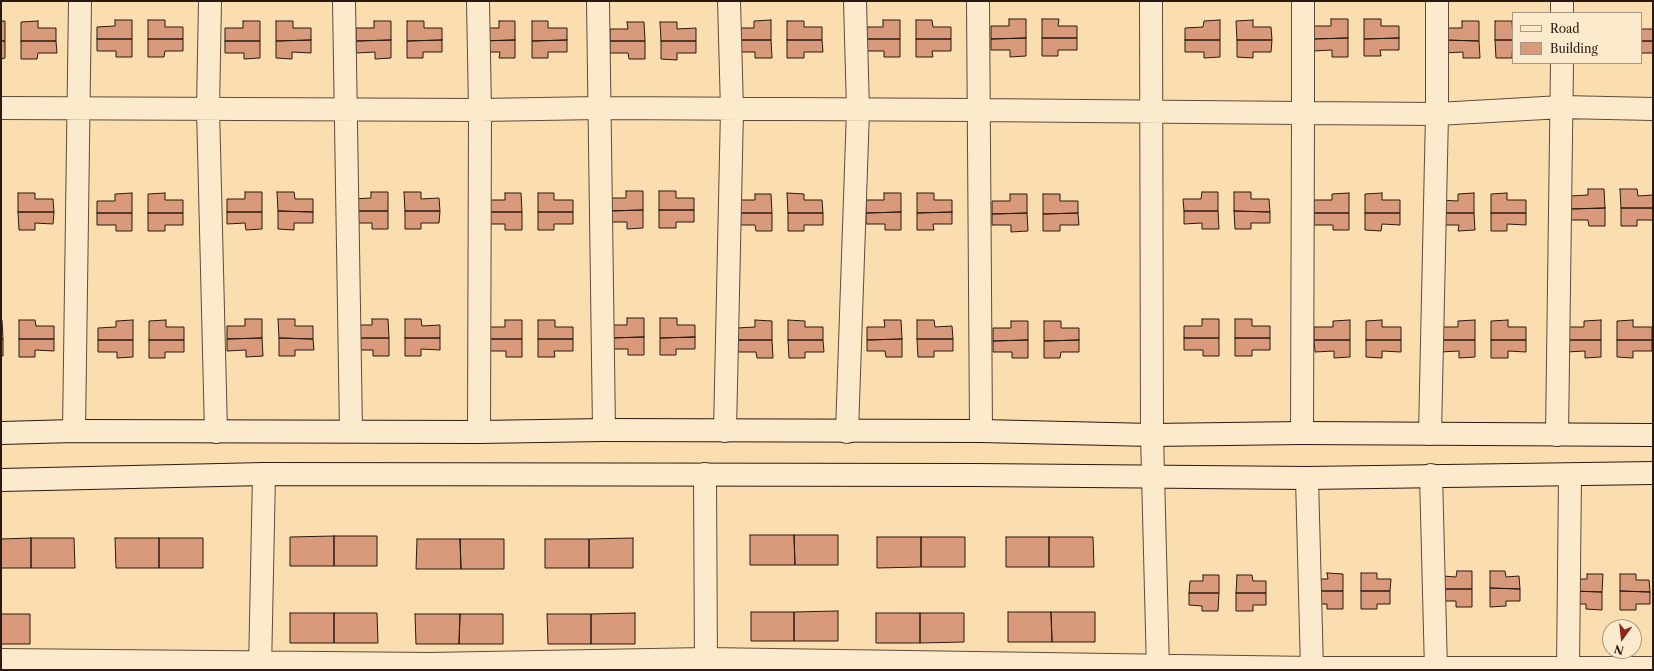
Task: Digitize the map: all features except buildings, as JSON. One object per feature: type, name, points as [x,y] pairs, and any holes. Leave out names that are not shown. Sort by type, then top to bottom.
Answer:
[{"type":"street","points":[[74,431],[80,1]]},
{"type":"street","points":[[210,1],[208,108],[216,432]]},
{"type":"street","points":[[344,1],[351,432]]},
{"type":"street","points":[[478,1],[480,110],[479,432]]},
{"type":"street","points":[[598,1],[604,430]]},
{"type":"street","points":[[725,431],[732,110],[729,1]]},
{"type":"street","points":[[847,432],[858,110],[855,1]]},
{"type":"street","points":[[978,1],[977,110],[981,431]]},
{"type":"street","points":[[1151,1],[1150,113],[1152,435],[1158,667]]},
{"type":"street","points":[[1302,433],[1303,1]]},
{"type":"street","points":[[1430,434],[1437,114],[1437,1]]},
{"type":"street","points":[[1562,1],[1562,12]]},
{"type":"street","points":[[1557,435],[1562,64]]},
{"type":"street","points":[[1,108],[78,107],[345,110],[599,108],[1437,114],[1562,107],[1653,109]]},
{"type":"street","points":[[1,433],[74,431],[479,432],[604,430],[847,432],[981,431],[1152,435],[1302,433],[1653,435]]},
{"type":"street","points":[[1,480],[264,474],[704,474],[1307,478],[1431,475],[1570,475],[1653,473]]},
{"type":"street","points":[[260,666],[264,474]]},
{"type":"street","points":[[704,474],[706,664]]},
{"type":"street","points":[[1431,475],[1436,669]]},
{"type":"street","points":[[1568,669],[1570,475]]},
{"type":"street","points":[[1307,478],[1312,669]]},
{"type":"street","points":[[1,660],[260,666],[429,664],[706,664],[1312,669],[1653,668]]}]
